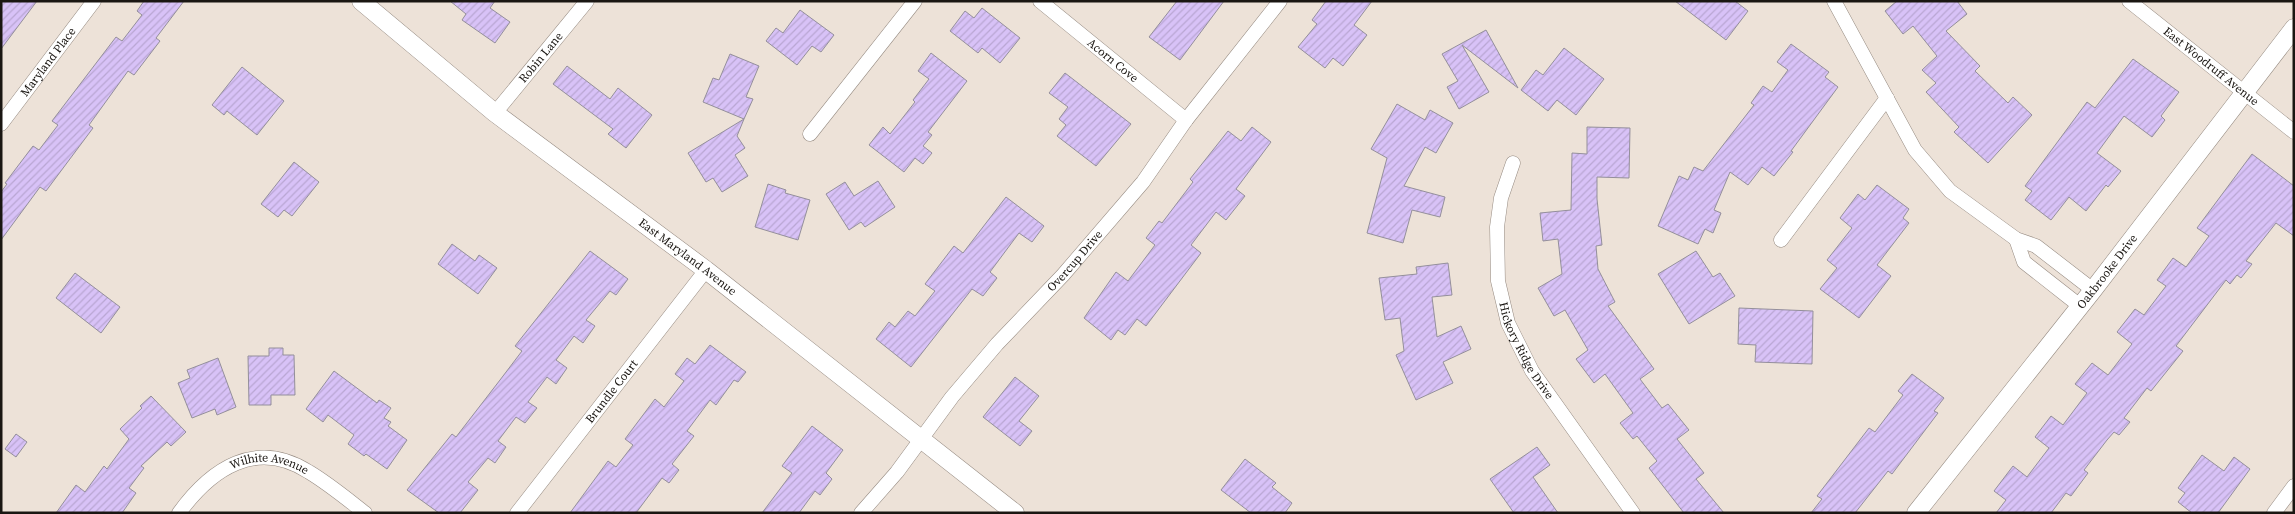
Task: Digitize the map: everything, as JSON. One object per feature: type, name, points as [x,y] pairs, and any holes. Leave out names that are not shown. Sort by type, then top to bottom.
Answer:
[{"type":"street","name":"Maryland Place","points":[[1,124],[94,1]]},
{"type":"street","name":"East Maryland Avenue","points":[[361,1],[495,113],[706,270],[1014,513]]},
{"type":"street","name":"Robin Lane","points":[[495,113],[587,1]]},
{"type":"street","points":[[810,134],[914,1]]},
{"type":"street","name":"Acorn Cove","points":[[1040,1],[1186,120]]},
{"type":"street","name":"Overcup Drive","points":[[861,513],[897,472],[952,397],[997,344],[1057,282],[1143,182],[1186,120],[1280,1]]},
{"type":"street","points":[[1834,1],[1915,150],[1950,190],[2016,239],[2036,246],[2093,290]]},
{"type":"street","name":"East Woodruff Avenue","points":[[2129,1],[2294,132]]},
{"type":"street","name":"Oakbrooke Drive","points":[[1916,513],[2093,290],[2294,28]]},
{"type":"street","points":[[1781,240],[1887,98]]},
{"type":"street","name":"Hickory Ridge Drive","points":[[1513,163],[1501,198],[1497,227],[1498,281],[1508,323],[1532,371],[1633,513]]},
{"type":"street","points":[[2016,239],[2024,262],[2080,306]]},
{"type":"street","points":[[2032,269],[2045,253]]},
{"type":"street","name":"Brundle Court","points":[[517,513],[706,270]]},
{"type":"street","name":"Wilhite Avenue","points":[[179,513],[191,496],[211,476],[236,462],[269,458],[290,462],[309,471],[365,513]]},
{"type":"street","points":[[2274,513],[2294,486]]},
{"type":"building","points":[[1,1],[37,1],[1,49]]},
{"type":"building","points":[[144,1],[184,1],[156,38],[160,41],[134,75],[128,71],[89,125],[93,128],[46,191],[40,187],[1,240],[1,192],[7,184],[5,183],[33,146],[39,150],[58,125],[52,121],[116,37],[122,41],[142,15],[137,11]]},
{"type":"building","points":[[450,1],[495,1],[490,8],[510,22],[495,43],[462,20],[466,14]]},
{"type":"building","points":[[1177,1],[1224,1],[1180,60],[1149,37]]},
{"type":"building","points":[[1326,1],[1372,1],[1354,25],[1367,35],[1343,66],[1333,58],[1325,68],[1298,47],[1317,24],[1312,20]]},
{"type":"building","points":[[1675,1],[1735,1],[1748,11],[1726,40]]},
{"type":"building","points":[[1897,1],[1957,1],[1967,14],[1946,31],[1980,66],[1975,71],[2008,103],[2013,97],[2032,115],[1988,163],[1954,132],[1959,127],[1926,92],[1936,83],[1922,70],[1937,56],[1913,26],[1903,34],[1885,11]]},
{"type":"building","points":[[982,8],[1020,38],[1000,63],[982,48],[978,53],[950,31],[965,11],[974,18]]},
{"type":"building","points":[[800,10],[834,35],[821,52],[812,46],[797,65],[766,41],[776,28],[783,33]]},
{"type":"building","points":[[1486,30],[1518,88],[1462,45],[1489,92],[1459,109],[1447,87],[1458,81],[1442,54]]},
{"type":"building","points":[[1791,44],[1829,72],[1825,77],[1838,87],[1791,151],[1793,152],[1774,176],[1762,167],[1748,185],[1730,172],[1714,210],[1721,213],[1713,233],[1705,229],[1698,244],[1658,226],[1679,176],[1688,180],[1694,167],[1703,171],[1754,105],[1751,103],[1763,86],[1772,92],[1788,70],[1777,62]]},
{"type":"building","points":[[1564,48],[1604,79],[1576,115],[1557,100],[1548,111],[1521,90],[1536,70],[1543,75]]},
{"type":"building","points":[[931,53],[967,81],[928,132],[932,135],[923,146],[932,153],[923,164],[915,158],[904,172],[869,145],[883,127],[890,134],[915,102],[913,100],[929,79],[918,71]]},
{"type":"building","points":[[730,54],[759,66],[746,97],[753,99],[744,119],[703,102],[713,78],[719,80]]},
{"type":"building","points":[[2133,59],[2179,92],[2161,116],[2165,120],[2152,137],[2124,116],[2097,153],[2121,171],[2108,187],[2106,185],[2086,211],[2069,197],[2051,220],[2025,200],[2032,191],[2025,186],[2087,102],[2095,108]]},
{"type":"building","points":[[567,66],[610,99],[618,88],[652,115],[626,148],[608,134],[613,129],[553,84]]},
{"type":"building","points":[[242,67],[284,101],[257,135],[227,111],[224,115],[212,105]]},
{"type":"building","points":[[1065,73],[1131,124],[1096,166],[1057,136],[1066,125],[1059,119],[1068,107],[1049,93]]},
{"type":"building","points":[[1397,104],[1425,120],[1430,110],[1453,123],[1436,153],[1425,147],[1404,186],[1445,197],[1440,217],[1412,210],[1403,243],[1367,233],[1387,158],[1371,149]]},
{"type":"building","points":[[744,119],[737,136],[745,148],[735,155],[748,176],[722,192],[713,178],[706,182],[688,153]]},
{"type":"building","points":[[1252,127],[1271,142],[1236,189],[1245,196],[1226,220],[1216,212],[1191,245],[1201,253],[1146,326],[1137,319],[1125,335],[1118,330],[1111,340],[1084,318],[1116,272],[1128,281],[1155,245],[1146,238],[1159,221],[1162,223],[1193,182],[1190,179],[1228,131],[1241,141]]},
{"type":"building","points":[[1587,127],[1630,128],[1629,178],[1597,177],[1597,199],[1602,245],[1596,246],[1598,269],[1615,302],[1608,306],[1654,369],[1640,379],[1662,408],[1668,404],[1689,430],[1677,439],[1704,473],[1696,479],[1724,513],[1684,513],[1649,468],[1657,461],[1637,436],[1633,439],[1620,423],[1633,413],[1605,374],[1594,383],[1576,359],[1588,350],[1565,310],[1554,316],[1538,288],[1562,274],[1558,239],[1543,241],[1540,213],[1571,210],[1572,153],[1587,154]]},
{"type":"building","points":[[2252,154],[2294,186],[2294,236],[2276,223],[2246,261],[2252,264],[2241,278],[2237,275],[2230,284],[2226,280],[2176,346],[2183,351],[2151,391],[2147,388],[2124,418],[2130,422],[2119,435],[2114,432],[2107,440],[2084,470],[2088,473],[2071,496],[2066,493],[2051,513],[1996,513],[2006,500],[1994,491],[2013,466],[2027,477],[2049,448],[2035,437],[2051,416],[2063,425],[2087,393],[2075,384],[2092,363],[2108,375],[2132,344],[2117,332],[2135,309],[2144,315],[2166,286],[2157,280],[2173,258],[2186,267],[2209,236],[2197,228]]},
{"type":"building","points":[[294,162],[319,182],[292,216],[284,210],[278,217],[261,204]]},
{"type":"building","points":[[878,181],[895,207],[865,227],[861,222],[849,230],[826,194],[845,182],[854,196]]},
{"type":"building","points":[[768,184],[786,190],[785,193],[810,200],[798,240],[755,227]]},
{"type":"building","points":[[1877,185],[1909,209],[1903,218],[1909,223],[1877,265],[1891,276],[1859,318],[1820,289],[1837,268],[1827,260],[1852,228],[1840,218],[1858,194],[1865,200]]},
{"type":"building","points":[[1006,197],[1044,226],[1032,242],[1019,233],[990,272],[997,278],[983,296],[972,289],[911,367],[876,339],[889,322],[895,327],[908,311],[915,316],[935,291],[925,284],[954,246],[963,253]]},
{"type":"building","points":[[452,244],[475,261],[479,255],[497,268],[478,294],[438,264]]},
{"type":"building","points":[[590,251],[628,279],[616,295],[610,291],[586,320],[595,326],[583,343],[574,336],[556,360],[567,368],[556,384],[547,377],[528,402],[537,408],[525,423],[516,417],[498,441],[506,447],[495,463],[488,458],[468,482],[478,490],[460,513],[439,513],[407,490],[452,434],[456,437],[500,380],[522,351],[515,346]]},
{"type":"building","points":[[1696,251],[1713,277],[1720,273],[1735,296],[1689,324],[1658,274]]},
{"type":"building","points":[[1448,263],[1452,295],[1432,297],[1437,337],[1461,326],[1471,349],[1443,362],[1453,383],[1416,400],[1396,355],[1404,351],[1400,318],[1385,320],[1379,278],[1417,274],[1416,267]]},
{"type":"building","points":[[75,273],[120,307],[101,333],[56,298]]},
{"type":"building","points":[[1739,308],[1813,311],[1812,364],[1755,362],[1756,345],[1738,344]]},
{"type":"building","points":[[710,345],[746,372],[738,382],[734,380],[716,405],[710,400],[687,431],[694,436],[672,464],[679,470],[669,483],[662,478],[636,513],[570,513],[608,461],[616,467],[633,445],[625,439],[655,399],[664,407],[684,381],[675,374],[687,358],[695,364]]},
{"type":"building","points":[[269,348],[283,348],[283,355],[294,355],[295,395],[271,395],[271,405],[249,405],[248,356],[269,356]]},
{"type":"building","points":[[218,358],[236,407],[217,415],[215,409],[192,418],[178,383],[190,378],[187,370]]},
{"type":"building","points":[[334,371],[377,403],[379,400],[391,408],[384,418],[391,422],[388,426],[407,440],[387,469],[348,444],[354,435],[328,415],[323,422],[306,409]]},
{"type":"building","points":[[1912,374],[1944,398],[1934,411],[1938,413],[1892,474],[1888,471],[1855,513],[1811,513],[1822,499],[1817,496],[1869,428],[1875,432],[1903,395],[1898,391]]},
{"type":"building","points":[[1015,377],[1039,396],[1019,421],[1032,431],[1020,446],[983,417]]},
{"type":"building","points":[[151,396],[186,432],[171,446],[167,442],[141,466],[144,468],[129,488],[136,493],[122,513],[56,513],[76,485],[85,492],[104,466],[107,469],[129,439],[120,429],[142,408],[140,406]]},
{"type":"building","points":[[812,426],[843,450],[826,473],[832,479],[820,495],[815,491],[799,513],[762,513],[792,473],[782,466]]},
{"type":"building","points":[[16,434],[27,442],[16,457],[5,449]]},
{"type":"building","points":[[1537,447],[1550,465],[1533,477],[1558,513],[1514,513],[1490,479]]},
{"type":"building","points":[[2202,455],[2224,471],[2234,457],[2250,469],[2218,513],[2192,513],[2178,502],[2185,493],[2178,488]]},
{"type":"building","points":[[1245,459],[1276,483],[1272,487],[1292,503],[1285,513],[1251,513],[1221,490]]}]
